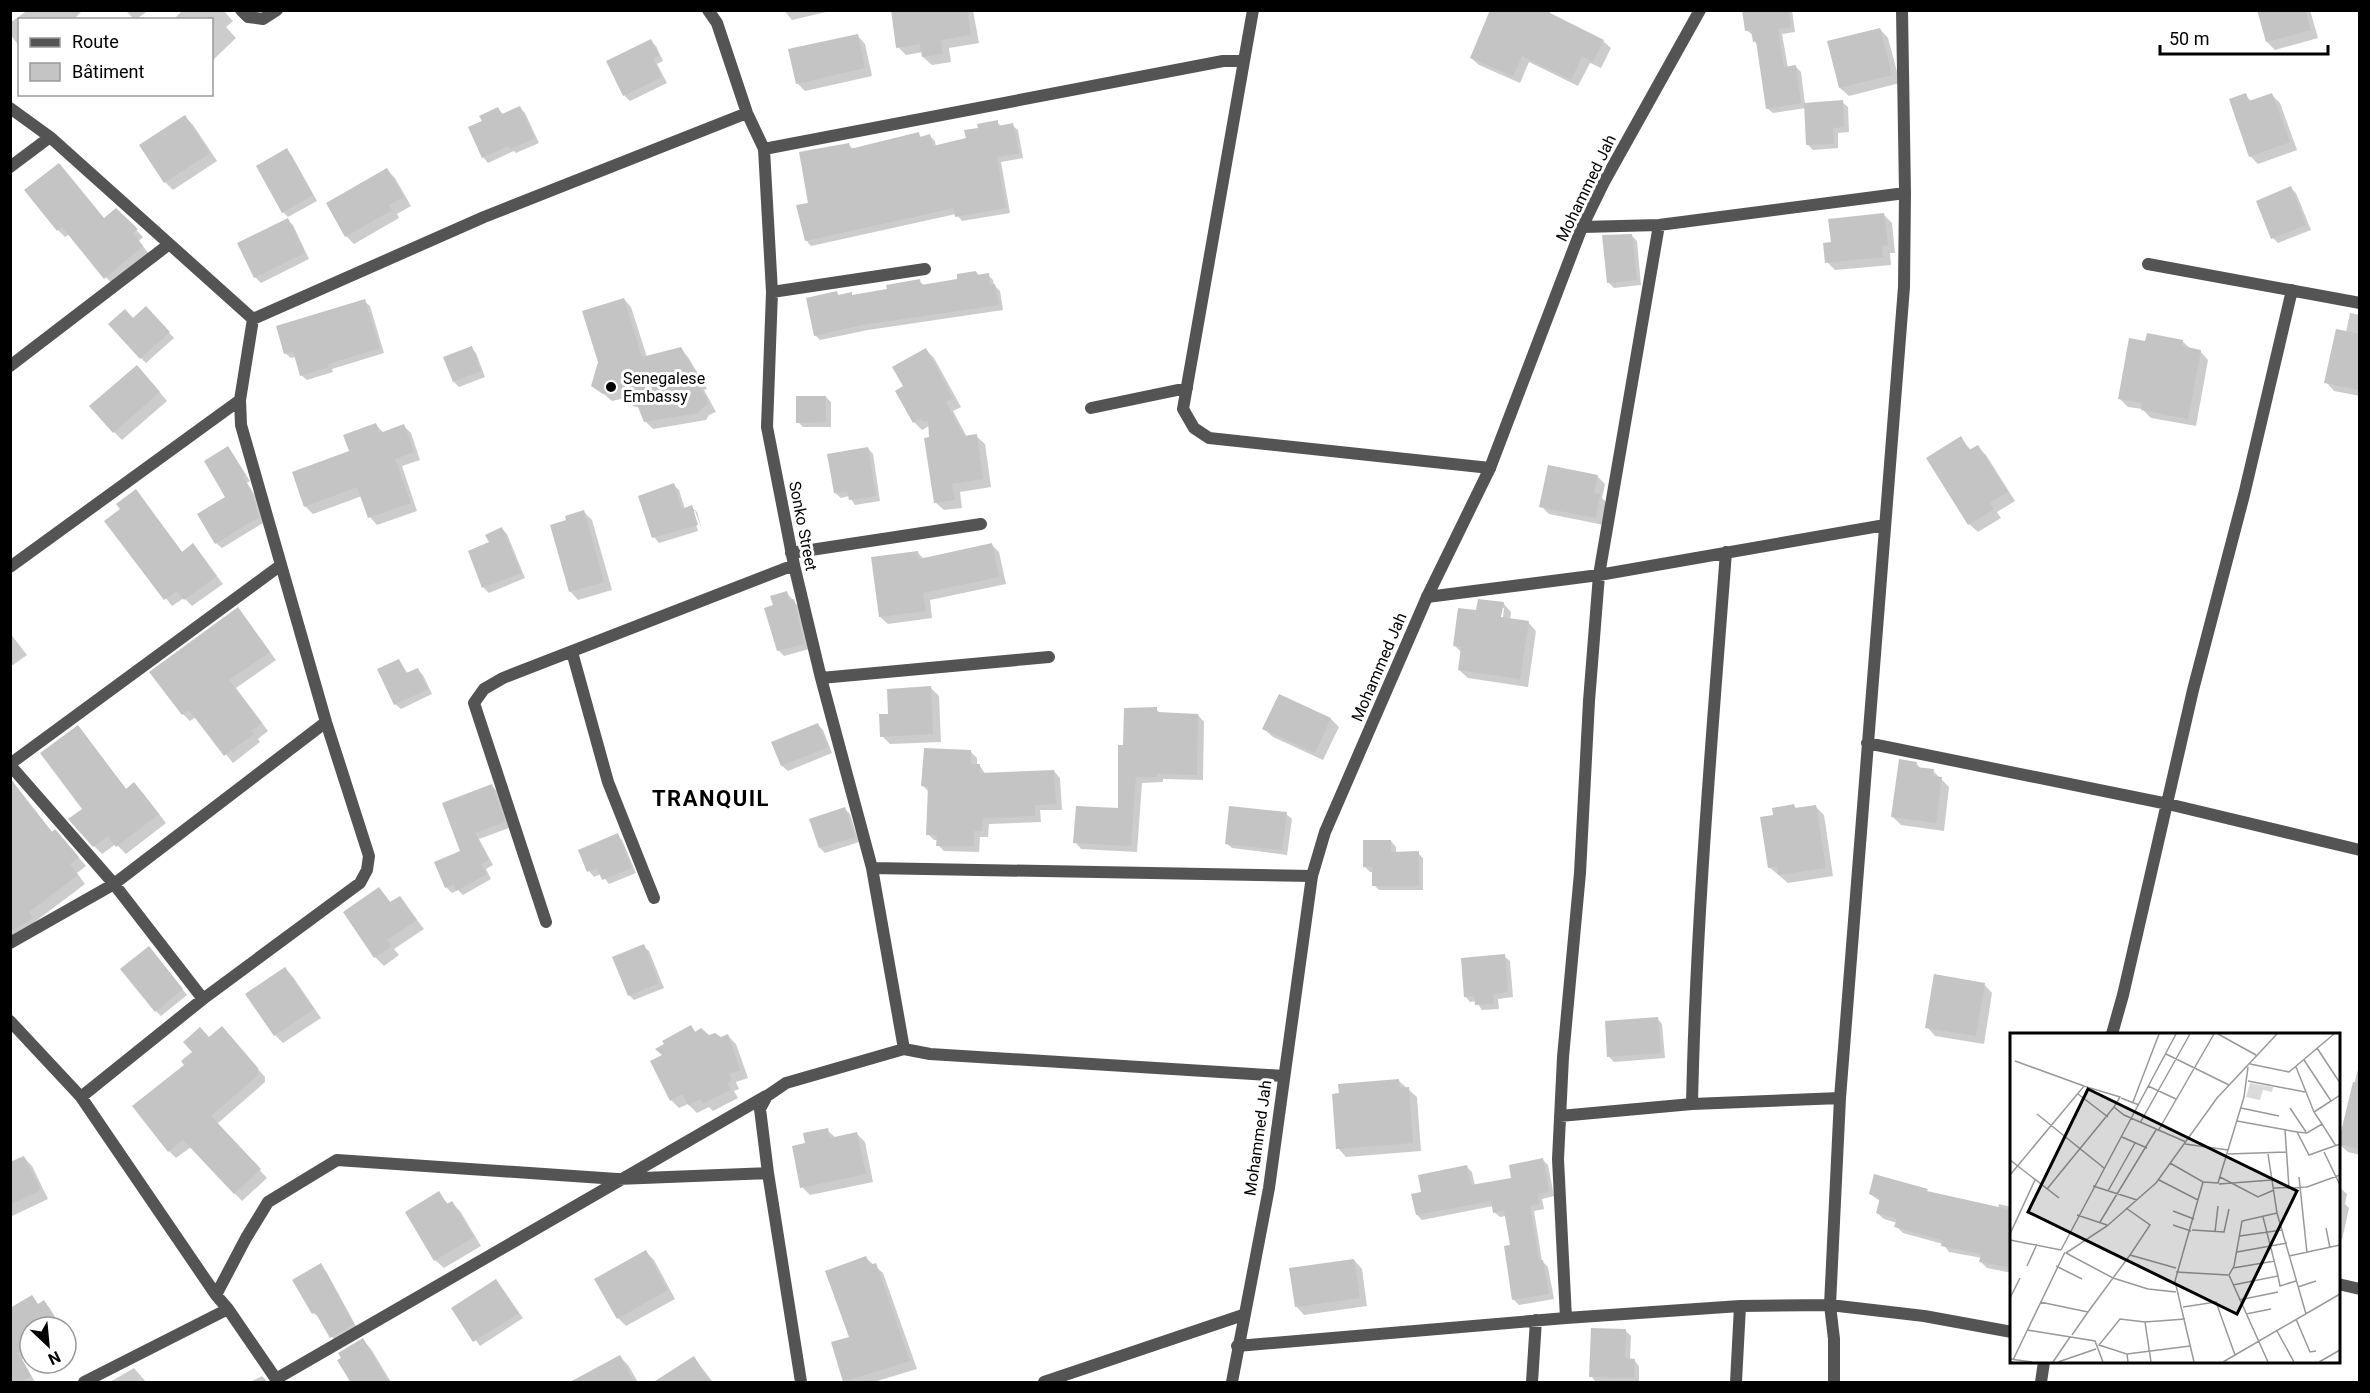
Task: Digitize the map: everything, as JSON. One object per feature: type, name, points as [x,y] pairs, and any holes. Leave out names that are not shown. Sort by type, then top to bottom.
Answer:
[{"type":"street","points":[[241,10],[248,17],[263,19],[277,10]]},
{"type":"street","name":"Sonko Street","points":[[708,10],[717,23],[747,113],[764,149],[772,292],[767,427],[793,559],[820,678],[872,868],[904,1049]]},
{"type":"street","points":[[1253,10],[1183,409],[1194,428],[1209,438],[1490,468]]},
{"type":"street","name":"Mohammed Jah","points":[[1232,1383],[1243,1315],[1269,1188],[1312,876],[1325,832],[1427,597],[1490,468],[1582,227],[1604,182],[1700,10]]},
{"type":"street","points":[[1834,1383],[1834,1339],[1830,1305],[1840,1098],[1904,287],[1902,10]]},
{"type":"street","points":[[764,149],[1223,61],[1244,61]]},
{"type":"street","points":[[10,108],[50,137],[253,319]]},
{"type":"street","points":[[253,319],[484,216],[747,113]]},
{"type":"street","points":[[10,167],[50,137]]},
{"type":"street","points":[[1582,227],[1659,225],[1905,194]]},
{"type":"street","points":[[1566,1317],[1558,1159],[1563,1058],[1580,873],[1589,701],[1599,575],[1659,225]]},
{"type":"street","points":[[10,366],[168,244]]},
{"type":"street","points":[[2148,264],[2360,303]]},
{"type":"street","points":[[772,292],[925,269]]},
{"type":"street","points":[[2113,1033],[2193,690],[2244,495],[2292,290]]},
{"type":"street","points":[[81,1097],[203,999],[360,883],[367,870],[369,856],[326,722],[241,425],[240,400],[253,319]]},
{"type":"street","points":[[1091,408],[1187,388]]},
{"type":"street","points":[[10,567],[240,400]]},
{"type":"street","points":[[546,922],[474,703],[484,688],[503,678],[572,652],[793,559],[981,524]]},
{"type":"street","points":[[1427,597],[1599,575],[1885,525]]},
{"type":"street","points":[[1692,1104],[1695,980],[1703,844],[1726,552]]},
{"type":"street","points":[[203,999],[114,884],[10,764],[281,566]]},
{"type":"street","points":[[572,652],[608,782],[654,898]]},
{"type":"street","points":[[820,678],[1048,657]]},
{"type":"street","points":[[10,942],[114,884],[326,722]]},
{"type":"street","points":[[1867,743],[2168,804],[2360,850]]},
{"type":"street","points":[[872,868],[1312,876]]},
{"type":"street","points":[[10,1021],[81,1097],[277,1381],[786,1083],[904,1049],[930,1054],[1284,1076]]},
{"type":"street","points":[[767,1096],[760,1109],[801,1383]]},
{"type":"street","points":[[1560,1116],[1692,1104],[1840,1098]]},
{"type":"street","points":[[216,1295],[268,1202],[338,1160],[623,1179],[768,1173]]},
{"type":"street","points":[[2340,1284],[2360,1289]]},
{"type":"street","points":[[1238,1347],[1566,1317],[1740,1306],[1830,1305],[1924,1316],[2010,1332]]},
{"type":"street","points":[[1736,1383],[1740,1306]]},
{"type":"street","points":[[85,1382],[228,1309]]},
{"type":"street","points":[[1044,1383],[1243,1315]]},
{"type":"street","points":[[1533,1383],[1536,1320]]},
{"type":"street","points":[[2041,1383],[2044,1363]]},
{"type":"building","points":[[891,10],[967,10],[971,35],[941,40],[943,54],[922,57],[920,44],[896,48]]},
{"type":"building","points":[[1490,10],[1544,10],[1604,40],[1593,62],[1582,56],[1571,80],[1522,56],[1513,76],[1470,58]]},
{"type":"building","points":[[1742,10],[1788,10],[1791,27],[1778,29],[1784,67],[1796,65],[1801,103],[1766,109],[1756,41],[1753,42],[1751,30],[1745,31]]},
{"type":"building","points":[[2257,10],[2305,10],[2311,30],[2266,42]]},
{"type":"building","points":[[1880,28],[1892,75],[1839,88],[1827,41]]},
{"type":"building","points":[[858,34],[865,68],[796,84],[788,49]]},
{"type":"building","points":[[651,39],[659,55],[653,58],[662,77],[623,96],[606,61]]},
{"type":"building","points":[[2246,93],[2249,101],[2272,93],[2290,142],[2249,157],[2229,99]]},
{"type":"building","points":[[1843,100],[1844,127],[1833,128],[1834,144],[1806,145],[1804,103]]},
{"type":"building","points":[[520,106],[535,138],[510,149],[508,146],[482,158],[468,127],[482,121],[479,116],[498,107],[502,114]]},
{"type":"building","points":[[185,115],[210,153],[164,183],[139,145]]},
{"type":"building","points":[[998,120],[998,126],[1013,123],[1019,153],[997,157],[1006,208],[955,217],[954,208],[805,241],[796,205],[808,203],[799,152],[849,143],[850,149],[919,132],[920,137],[930,134],[933,146],[966,138],[964,130],[978,128],[977,124]]},
{"type":"building","points":[[287,148],[313,195],[282,213],[256,166]]},
{"type":"building","points":[[59,163],[104,218],[116,208],[138,229],[133,233],[143,246],[104,279],[62,227],[57,231],[24,190]]},
{"type":"building","points":[[387,168],[404,197],[389,205],[392,210],[345,237],[326,203]]},
{"type":"building","points":[[2291,186],[2306,225],[2271,239],[2256,201]]},
{"type":"building","points":[[1884,213],[1888,245],[1882,246],[1883,257],[1825,263],[1823,243],[1831,242],[1828,219]]},
{"type":"building","points":[[288,218],[305,253],[254,278],[237,243]]},
{"type":"building","points":[[1632,234],[1637,280],[1607,283],[1602,235]]},
{"type":"building","points":[[976,271],[977,275],[989,273],[990,285],[995,284],[999,305],[862,325],[814,336],[806,298],[837,291],[838,295],[852,292],[852,295],[887,289],[886,285],[920,279],[921,285],[957,279],[957,274]]},
{"type":"building","points":[[624,298],[642,357],[681,347],[701,382],[698,383],[709,404],[698,413],[644,422],[638,407],[633,406],[625,389],[603,394],[591,386],[598,362],[582,311]]},
{"type":"building","points":[[365,299],[380,348],[328,364],[329,367],[300,376],[293,351],[284,354],[276,326]]},
{"type":"building","points":[[146,306],[170,332],[140,359],[108,324],[125,309],[133,318]]},
{"type":"building","points":[[2336,329],[2360,334],[2360,390],[2324,383]]},
{"type":"building","points":[[2147,333],[2183,340],[2182,346],[2201,350],[2188,419],[2141,410],[2142,403],[2118,399],[2129,338],[2145,341]]},
{"type":"building","points":[[472,346],[481,371],[453,382],[443,357]]},
{"type":"building","points":[[926,348],[953,398],[946,402],[964,436],[977,434],[983,479],[952,484],[955,500],[934,503],[924,438],[929,437],[928,421],[922,421],[921,418],[913,423],[895,391],[903,386],[892,367]]},
{"type":"building","points":[[137,365],[160,392],[113,433],[89,406]]},
{"type":"building","points":[[796,396],[826,396],[826,422],[796,423]]},
{"type":"building","points":[[376,423],[380,433],[404,424],[414,452],[395,459],[411,503],[368,518],[357,487],[304,507],[292,472],[349,451],[343,435]]},
{"type":"building","points":[[1961,436],[1969,450],[1978,445],[2008,492],[1990,503],[1994,509],[1968,525],[1926,458]]},
{"type":"building","points":[[228,446],[246,475],[243,477],[251,490],[259,517],[215,544],[197,514],[225,497],[204,461]]},
{"type":"building","points":[[868,447],[876,496],[849,500],[847,491],[834,493],[827,454]]},
{"type":"building","points":[[1548,465],[1598,475],[1594,493],[1600,494],[1596,518],[1539,507]]},
{"type":"building","points":[[674,483],[682,509],[692,505],[698,525],[652,538],[638,496]]},
{"type":"building","points":[[136,489],[182,552],[193,543],[217,576],[184,600],[177,591],[164,600],[104,521],[120,509],[116,504]]},
{"type":"building","points":[[584,510],[604,582],[569,592],[550,525],[566,520],[565,516]]},
{"type":"building","points":[[502,527],[521,573],[482,588],[468,551],[489,542],[485,535]]},
{"type":"building","points":[[992,543],[999,577],[923,593],[926,611],[879,617],[871,557],[918,551],[919,559]]},
{"type":"building","points":[[787,591],[789,600],[794,599],[804,644],[777,651],[764,608],[773,605],[770,596]]},
{"type":"building","points":[[1478,599],[1504,602],[1501,617],[1529,621],[1520,679],[1458,670],[1461,647],[1453,646],[1458,608],[1476,610]]},
{"type":"building","points":[[238,607],[270,652],[229,680],[262,723],[251,731],[254,734],[224,756],[189,710],[182,715],[149,672]]},
{"type":"building","points":[[399,659],[406,673],[418,668],[428,689],[394,705],[377,669]]},
{"type":"building","points":[[931,686],[933,734],[880,737],[879,714],[888,714],[887,689]]},
{"type":"building","points":[[1279,694],[1331,718],[1315,753],[1262,729]]},
{"type":"building","points":[[1157,707],[1157,712],[1198,714],[1197,775],[1157,774],[1157,777],[1136,777],[1131,846],[1073,843],[1076,806],[1118,808],[1118,745],[1123,745],[1124,708]]},
{"type":"building","points":[[818,723],[828,747],[781,766],[771,742]]},
{"type":"building","points":[[78,725],[126,789],[134,782],[159,814],[116,847],[108,836],[93,847],[68,819],[82,809],[40,753]]},
{"type":"building","points":[[924,748],[971,750],[971,764],[980,764],[980,773],[1054,770],[1056,804],[1035,805],[1035,816],[983,818],[982,831],[974,831],[974,846],[936,846],[937,835],[926,835],[928,787],[921,786]]},
{"type":"building","points":[[1899,759],[1917,762],[1916,767],[1934,769],[1933,776],[1942,777],[1936,823],[1891,817]]},
{"type":"building","points":[[10,778],[52,832],[55,829],[79,857],[70,864],[78,875],[29,912],[33,918],[10,933]]},
{"type":"building","points":[[492,784],[505,822],[475,833],[489,860],[481,864],[487,874],[456,891],[454,884],[445,888],[434,862],[460,851],[442,803]]},
{"type":"building","points":[[1794,804],[1795,808],[1816,805],[1826,868],[1778,875],[1777,866],[1768,868],[1760,817],[1773,815],[1772,808]]},
{"type":"building","points":[[1229,806],[1287,812],[1282,850],[1225,844]]},
{"type":"building","points":[[845,807],[855,837],[819,848],[809,819]]},
{"type":"building","points":[[618,833],[632,868],[602,880],[597,868],[587,872],[578,850]]},
{"type":"building","points":[[1363,840],[1391,840],[1391,852],[1419,851],[1419,886],[1372,886],[1372,867],[1363,867]]},
{"type":"building","points":[[379,887],[390,902],[400,896],[417,920],[387,940],[392,946],[374,958],[343,912]]},
{"type":"building","points":[[644,944],[659,983],[628,996],[612,957]]},
{"type":"building","points":[[149,946],[183,989],[155,1012],[120,969]]},
{"type":"building","points":[[1505,954],[1508,992],[1493,994],[1494,1004],[1475,1005],[1474,996],[1464,997],[1461,958]]},
{"type":"building","points":[[285,967],[314,1009],[274,1036],[245,994]]},
{"type":"building","points":[[1934,974],[1985,983],[1976,1036],[1925,1028]]},
{"type":"building","points":[[1658,1017],[1661,1053],[1607,1057],[1605,1021]]},
{"type":"building","points":[[691,1025],[695,1032],[701,1028],[709,1035],[715,1033],[721,1037],[728,1034],[740,1070],[729,1074],[732,1080],[727,1083],[731,1090],[703,1103],[701,1099],[688,1105],[682,1094],[670,1101],[650,1061],[662,1055],[655,1049],[664,1044],[662,1041]]},
{"type":"building","points":[[222,1026],[258,1068],[258,1075],[211,1116],[261,1169],[234,1194],[183,1140],[168,1152],[132,1106],[184,1065],[181,1061],[192,1052],[183,1042],[200,1027],[209,1037]]},
{"type":"building","points":[[1399,1079],[1400,1088],[1409,1087],[1413,1143],[1336,1149],[1332,1094],[1339,1093],[1338,1084]]},
{"type":"building","points":[[2353,1082],[2360,1083],[2360,1149],[2340,1144]]},
{"type":"building","points":[[828,1128],[830,1138],[857,1132],[866,1174],[800,1188],[792,1146],[805,1143],[803,1133]]},
{"type":"building","points":[[24,1156],[41,1190],[10,1205],[10,1162]]},
{"type":"building","points":[[1543,1158],[1549,1191],[1538,1194],[1539,1204],[1530,1206],[1539,1261],[1543,1260],[1549,1294],[1512,1300],[1504,1246],[1510,1245],[1504,1211],[1493,1213],[1491,1201],[1416,1215],[1411,1194],[1421,1192],[1418,1175],[1467,1165],[1471,1185],[1511,1178],[1509,1165]]},
{"type":"building","points":[[1874,1174],[1928,1189],[1927,1191],[2010,1210],[2010,1268],[1979,1262],[1981,1254],[1941,1246],[1942,1240],[1894,1227],[1897,1219],[1876,1213],[1880,1198],[1869,1194]]},
{"type":"building","points":[[439,1191],[447,1204],[452,1201],[474,1237],[434,1261],[405,1212]]},
{"type":"building","points":[[646,1250],[668,1290],[617,1319],[594,1279]]},
{"type":"building","points":[[866,1256],[870,1265],[876,1263],[910,1361],[843,1382],[831,1342],[849,1337],[825,1271]]},
{"type":"building","points":[[1354,1259],[1360,1298],[1295,1307],[1289,1268]]},
{"type":"building","points":[[321,1263],[354,1324],[330,1338],[315,1312],[312,1314],[292,1280]]},
{"type":"building","points":[[496,1279],[519,1313],[473,1342],[451,1308]]},
{"type":"building","points":[[32,1295],[38,1304],[44,1300],[53,1315],[18,1315],[18,1375],[31,1376],[19,1383],[10,1383],[10,1308]]},
{"type":"building","points":[[1591,1328],[1626,1329],[1625,1358],[1635,1359],[1634,1378],[1589,1377]]},
{"type":"building","points":[[363,1338],[389,1383],[351,1383],[337,1360],[341,1358],[338,1353]]},
{"type":"building","points":[[620,1355],[635,1383],[568,1383]]},
{"type":"building","points":[[694,1356],[711,1383],[652,1383]]},
{"type":"place","name":"Senegalese Embassy","points":[[611,387]]},
{"type":"district","name":"TRANQUIL","points":[[711,798]]}]
